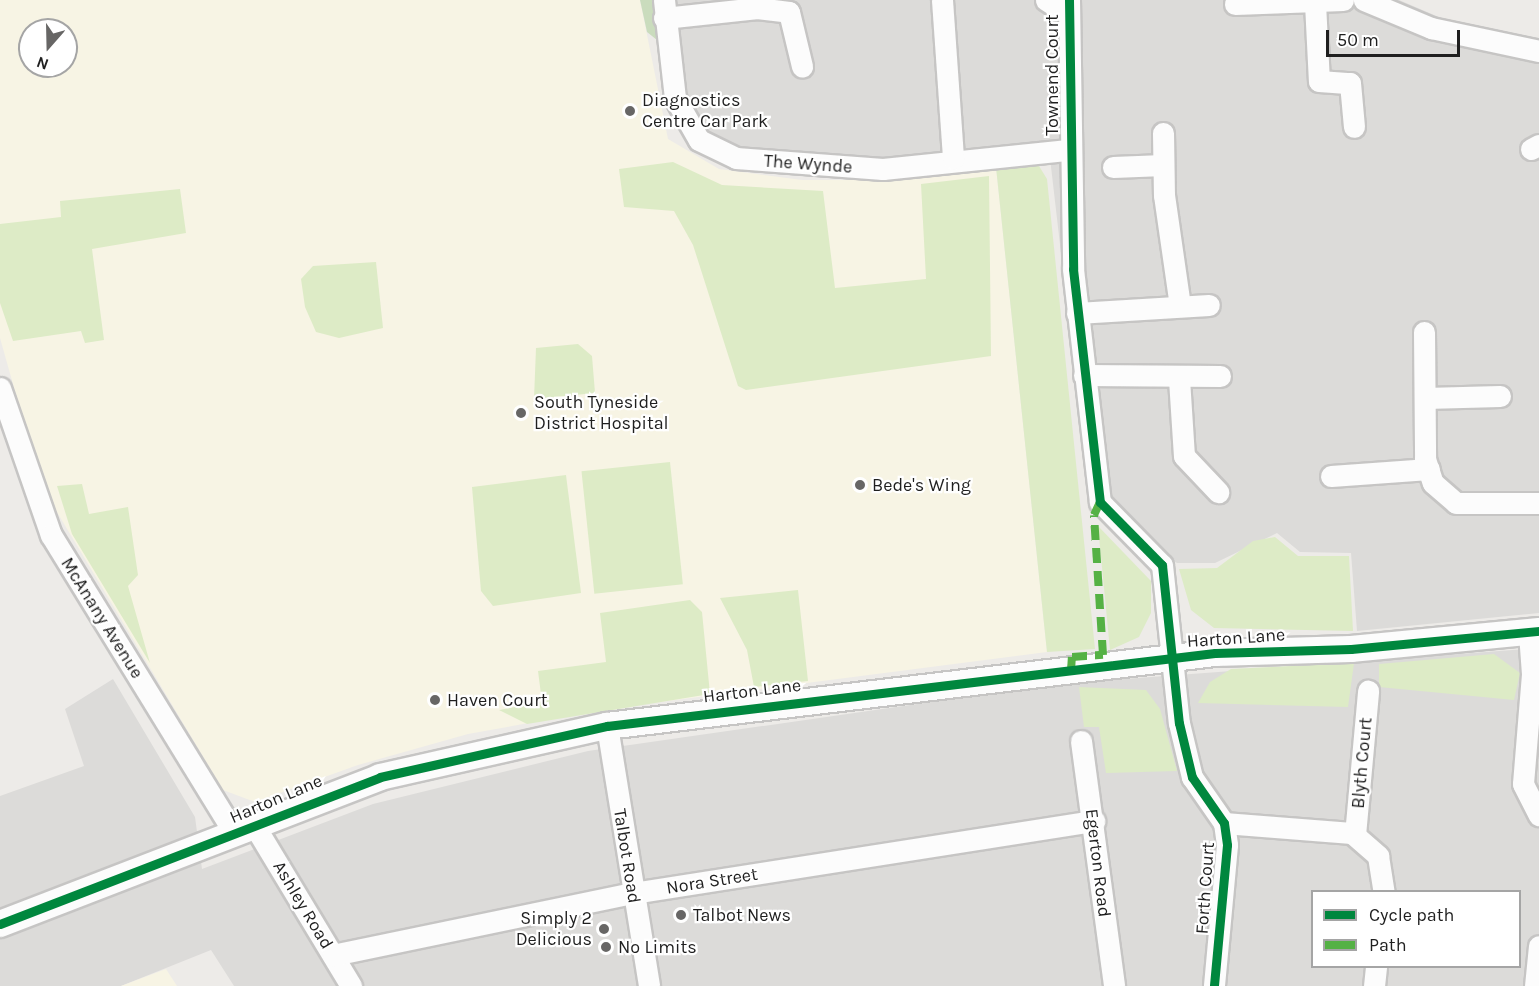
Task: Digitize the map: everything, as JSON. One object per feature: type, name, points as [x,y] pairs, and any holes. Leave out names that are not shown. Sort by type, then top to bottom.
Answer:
[{"type":"street","points":[[942,0],[953,159]]},
{"type":"street","points":[[1046,0],[1069,7]]},
{"type":"street","points":[[1235,4],[1315,3],[1343,0]]},
{"type":"street","points":[[1364,0],[1431,28],[1539,51]]},
{"type":"street","points":[[1315,3],[1319,81],[1350,82],[1354,127]]},
{"type":"street","points":[[664,9],[757,4],[789,12],[802,66]]},
{"type":"street","name":"Townend Court","points":[[1069,7],[1068,150],[1077,313],[1084,375]]},
{"type":"street","name":"The Wynde","points":[[664,9],[675,98],[699,140],[736,158],[883,169],[953,159],[1068,150]]},
{"type":"street","points":[[1163,133],[1163,165],[1180,306]]},
{"type":"street","points":[[1113,167],[1163,165]]},
{"type":"street","points":[[1077,313],[1209,305]]},
{"type":"street","points":[[1424,332],[1429,469],[1433,483],[1456,503],[1539,503]]},
{"type":"street","points":[[1084,375],[1179,379],[1220,376]]},
{"type":"street","name":"Forth Court","points":[[1084,375],[1100,502],[1162,565],[1179,723],[1192,777],[1224,823],[1227,845],[1214,986]]},
{"type":"street","points":[[1179,379],[1184,456],[1218,492]]},
{"type":"street","name":"McAnany Avenue","points":[[0,388],[51,535],[245,829]]},
{"type":"street","points":[[1425,398],[1500,396]]},
{"type":"street","points":[[1331,476],[1429,469]]},
{"type":"street","points":[[1534,632],[1523,784],[1539,815]]},
{"type":"street","name":"Harton Lane","points":[[0,924],[380,777],[607,726],[1174,660],[1534,632]]},
{"type":"street","name":"Blyth Court","points":[[1355,835],[1368,691]]},
{"type":"street","name":"Talbot Road","points":[[607,726],[649,986]]},
{"type":"street","name":"Egerton Road","points":[[1081,741],[1094,821],[1114,986]]},
{"type":"street","name":"Nora Street","points":[[333,955],[633,893],[1094,821]]},
{"type":"street","name":"Blyth Court","points":[[1224,823],[1309,826],[1355,835],[1378,856],[1384,890]]},
{"type":"street","name":"Ashley Road","points":[[245,829],[333,955],[351,986]]},
{"type":"street","points":[[1535,986],[1539,946]]},
{"type":"street","points":[[1374,986],[1376,968]]},
{"type":"shaded area","name":"South Tyneside District Hospital","points":[[0,0],[640,0],[668,139],[719,169],[802,180],[888,180],[996,167],[1047,652],[606,709],[468,734],[358,765],[255,802],[223,790],[42,487],[0,338]]},
{"type":"shaded area","points":[[655,0],[1399,0],[1455,24],[1539,38],[1539,613],[1357,631],[1351,553],[1300,552],[1277,533],[1215,563],[1177,563],[1090,504],[1050,158],[879,176],[734,166],[668,100]]},
{"type":"shaded area","points":[[1539,648],[1539,986],[234,986],[211,950],[121,986],[0,986],[0,796],[84,766],[65,709],[113,679],[195,817],[202,869],[373,804],[588,751],[1057,684]]},
{"type":"shaded area","points":[[166,969],[177,986],[121,986]]},
{"type":"green space","points":[[640,0],[655,0],[657,40],[647,32]]},
{"type":"green space","points":[[673,162],[722,185],[823,191],[835,288],[926,279],[921,184],[989,176],[991,356],[746,390],[738,386],[693,245],[674,211],[624,207],[619,169]]},
{"type":"green space","points":[[1023,162],[1039,166],[1047,179],[1095,649],[1047,652],[996,167]]},
{"type":"green space","points":[[180,189],[186,233],[92,249],[104,340],[85,343],[81,331],[13,341],[0,303],[0,224],[61,217],[60,201]]},
{"type":"green space","points":[[376,262],[383,328],[339,338],[316,332],[305,307],[301,279],[313,266]]},
{"type":"green space","points":[[578,344],[592,356],[595,393],[534,399],[536,348]]},
{"type":"green space","points":[[670,462],[683,584],[594,594],[581,471]]},
{"type":"green space","points":[[566,475],[581,593],[493,606],[481,591],[472,487]]},
{"type":"green space","points":[[82,484],[89,514],[128,507],[138,575],[128,586],[150,663],[72,534],[57,486]]},
{"type":"green space","points":[[1098,526],[1151,581],[1151,613],[1139,637],[1110,650]]},
{"type":"green space","points":[[1275,537],[1298,556],[1349,556],[1353,631],[1214,628],[1191,610],[1179,569],[1217,568],[1253,541]]},
{"type":"green space","points":[[798,590],[808,681],[754,687],[747,650],[720,598]]},
{"type":"green space","points":[[690,600],[702,612],[710,694],[527,724],[499,710],[542,702],[538,671],[606,662],[600,613]]},
{"type":"green space","points":[[1494,654],[1520,673],[1514,700],[1379,687],[1379,664]]},
{"type":"green space","points":[[1354,663],[1348,707],[1198,703],[1210,682],[1231,669]]},
{"type":"green space","points":[[1079,687],[1146,690],[1160,709],[1177,771],[1106,773],[1099,727],[1084,727]]},
{"type":"marked path","points":[[1071,670],[1072,657],[1103,655],[1094,515],[1100,502]]},
{"type":"cycle path","points":[[1069,0],[1073,269],[1100,502],[1162,565],[1179,723],[1192,777],[1224,823],[1227,845],[1214,986]]},
{"type":"cycle path","points":[[0,924],[380,777],[607,726],[1215,653],[1351,649],[1539,631]]},
{"type":"place","name":"Diagnostics Centre Car Park","points":[[630,111]]},
{"type":"place","name":"South Tyneside District Hospital","points":[[521,413]]},
{"type":"place","name":"Bede's Wing","points":[[860,485]]},
{"type":"place","name":"Haven Court","points":[[435,700]]},
{"type":"place","name":"Talbot News","points":[[681,915]]},
{"type":"place","name":"Simply 2 Delicious","points":[[604,929]]},
{"type":"place","name":"No Limits","points":[[606,947]]}]
